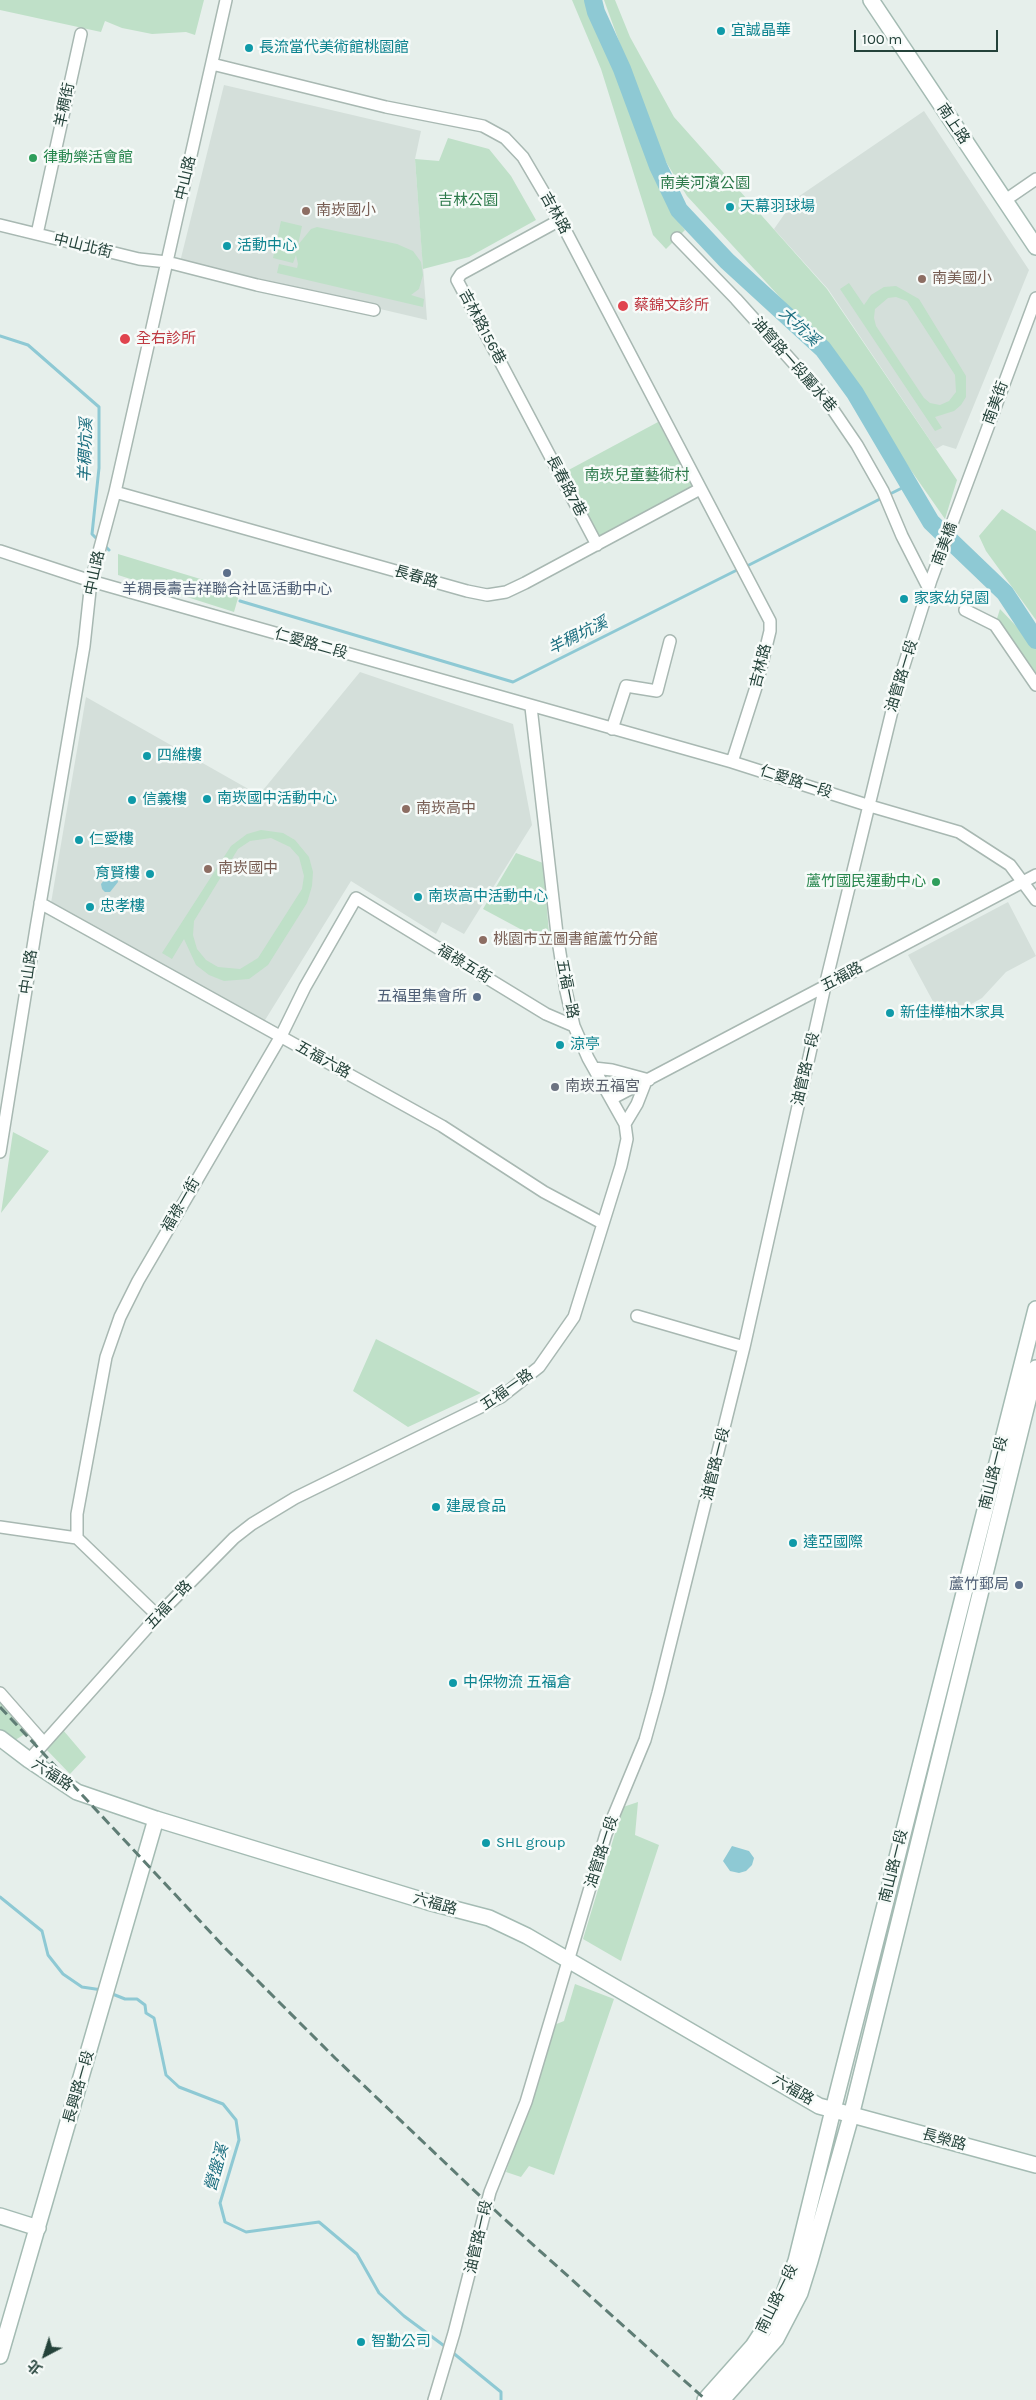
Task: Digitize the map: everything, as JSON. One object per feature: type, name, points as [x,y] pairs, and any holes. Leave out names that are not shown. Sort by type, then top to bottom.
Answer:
[{"type":"street","name":"中山路","points":[[0,1152],[84,646],[91,581],[115,492],[226,0]]},
{"type":"street","name":"南上路","points":[[871,0],[1004,201],[1036,246]]},
{"type":"street","name":"羊稠街","points":[[37,234],[81,34]]},
{"type":"street","name":"吉林路","points":[[212,64],[386,107],[483,126],[505,138],[523,156],[560,220],[700,489],[766,611],[770,631],[757,684],[732,762]]},
{"type":"street","points":[[1004,201],[1036,179]]},
{"type":"street","name":"吉林路156巷","points":[[535,427],[457,280],[461,274],[560,220]]},
{"type":"street","name":"中山北街","points":[[0,225],[139,260],[167,262],[257,285],[374,310]]},
{"type":"street","name":"油管路一段麗水巷","points":[[677,238],[736,299],[825,398],[857,445],[883,491],[930,585]]},
{"type":"street","name":"南美街","points":[[958,508],[1036,298]]},
{"type":"street","name":"長春路7巷","points":[[535,427],[597,545]]},
{"type":"street","name":"長春路","points":[[115,492],[467,591],[487,594],[506,592],[525,583],[700,489]]},
{"type":"street","name":"南美橋","points":[[930,585],[958,508]]},
{"type":"street","name":"仁愛路二段","points":[[0,551],[91,581],[531,707]]},
{"type":"street","name":"油管路一段","points":[[434,2400],[454,2333],[490,2192],[526,2102],[606,1834],[632,1775],[653,1712],[744,1347],[825,986],[870,806],[891,709],[930,585]]},
{"type":"street","points":[[965,610],[995,625],[1036,685]]},
{"type":"street","points":[[612,729],[626,686],[657,691],[670,641]]},
{"type":"street","name":"仁愛路一段","points":[[531,707],[732,762],[959,832],[1010,865],[1036,900]]},
{"type":"street","name":"五福一路","points":[[29,1760],[158,1616],[222,1548],[252,1524],[295,1498],[489,1405],[539,1367],[574,1317],[621,1166],[627,1140],[625,1124],[594,1068],[574,1026],[557,934],[531,707]]},
{"type":"street","name":"五福路","points":[[611,1099],[1036,875]]},
{"type":"street","name":"福祿五街","points":[[356,898],[546,1014],[574,1026]]},
{"type":"street","name":"福祿一街","points":[[77,1538],[77,1514],[106,1357],[120,1317],[178,1210],[281,1036],[304,988],[356,898]]},
{"type":"street","name":"五福六路","points":[[40,903],[442,1126],[544,1192],[602,1223]]},
{"type":"street","points":[[594,1068],[612,1070],[647,1080],[638,1104],[625,1124]]},
{"type":"street","name":"南山路一段","points":[[722,2400],[776,2340],[800,2293],[851,2116],[977,1604],[1028,1386],[1036,1309]]},
{"type":"street","points":[[637,1316],[744,1347]]},
{"type":"street","name":"南山路一段","points":[[705,2400],[753,2346],[784,2293],[796,2261],[832,2110],[962,1601],[1028,1386],[1036,1368]]},
{"type":"street","points":[[0,1526],[77,1538],[158,1616]]},
{"type":"street","points":[[962,1601],[977,1604]]},
{"type":"street","points":[[0,1693],[44,1742]]},
{"type":"street","name":"六福路","points":[[0,1738],[77,1792],[156,1819],[428,1902],[489,1918],[527,1936],[819,2106],[851,2116]]},
{"type":"street","name":"長興路一段","points":[[0,2356],[156,1819]]},
{"type":"street","name":"長榮路","points":[[851,2116],[1036,2165]]},
{"type":"street","points":[[0,2216],[38,2228]]},
{"type":"shaded area","name":"南崁國小","points":[[224,85],[421,131],[415,159],[427,320],[180,262]]},
{"type":"shaded area","name":"南美國小","points":[[924,111],[1029,270],[956,449],[943,445],[936,449],[828,289],[774,229],[795,199]]},
{"type":"shaded area","points":[[360,672],[513,724],[532,825],[464,934],[442,922],[436,934],[351,881],[262,1025],[51,903],[86,697],[259,795]]},
{"type":"shaded area","points":[[1008,902],[1036,956],[1006,972],[982,998],[943,1020],[908,955]]},
{"type":"green space","points":[[0,0],[204,0],[195,35],[186,32],[152,34],[122,28],[105,21],[101,32],[0,10]]},
{"type":"green space","points":[[572,0],[586,0],[670,211],[685,230],[666,249],[653,235],[601,69]]},
{"type":"green space","name":"南美河濱公園","points":[[604,0],[615,0],[630,37],[674,117],[827,289],[957,480],[945,519],[822,343],[687,196],[658,149]]},
{"type":"green space","name":"吉林公園","points":[[448,138],[489,149],[511,176],[536,220],[469,257],[423,269],[415,159],[439,161]]},
{"type":"green space","points":[[281,221],[302,226],[298,245],[311,229],[317,227],[397,244],[413,251],[421,262],[423,275],[419,289],[411,295],[424,299],[423,307],[277,273],[279,264],[297,268],[298,264],[296,255],[293,263],[273,258]]},
{"type":"green space","points":[[849,283],[864,305],[871,295],[884,287],[896,286],[919,299],[966,376],[966,397],[961,405],[954,411],[935,417],[942,428],[935,431],[840,289]],"holes":[[[896,297],[907,301],[955,375],[956,392],[949,401],[940,405],[930,403],[924,398],[876,326],[874,318],[875,309],[888,298]]]},
{"type":"green space","name":"南崁兒童藝術村","points":[[658,422],[694,489],[599,539],[563,473]]},
{"type":"green space","points":[[1002,509],[1036,531],[1036,620],[986,551],[979,536]]},
{"type":"green space","points":[[118,554],[240,591],[234,612],[118,575]]},
{"type":"green space","points":[[1000,609],[1036,647],[1036,685],[995,625]]},
{"type":"green space","points":[[261,830],[283,833],[295,840],[309,857],[313,872],[312,886],[307,903],[268,965],[249,979],[224,981],[209,975],[196,965],[184,939],[172,959],[162,953],[231,846],[247,834]],"holes":[[[271,838],[290,847],[299,857],[304,876],[302,889],[258,958],[240,969],[218,967],[206,960],[197,949],[193,935],[194,921],[238,849],[250,841]]]},
{"type":"green space","points":[[516,853],[543,863],[550,945],[483,909]]},
{"type":"green space","points":[[13,1132],[49,1151],[1,1213]]},
{"type":"green space","points":[[376,1339],[481,1393],[408,1427],[353,1391]]},
{"type":"green space","points":[[0,1700],[28,1732],[12,1742],[0,1733]]},
{"type":"green space","points":[[63,1730],[86,1757],[70,1774],[45,1748]]},
{"type":"green space","points":[[638,1802],[635,1835],[659,1845],[621,1961],[583,1939],[623,1807]]},
{"type":"green space","points":[[575,1984],[614,1999],[554,2175],[529,2166],[521,2177],[506,2172],[554,2025],[564,2021]]},
{"type":"water","points":[[110,873],[116,875],[118,882],[110,892],[105,892],[101,884]]},
{"type":"water","points":[[732,1846],[749,1851],[754,1858],[752,1865],[746,1871],[739,1873],[730,1871],[723,1861]]},
{"type":"waterway","name":"大坑溪","points":[[593,0],[596,12],[622,69],[658,166],[679,210],[727,261],[823,349],[855,393],[931,522],[1005,593],[1036,640]]},
{"type":"waterway","name":"羊稠坑溪","points":[[0,336],[28,345],[99,407],[99,468],[92,534],[99,541]]},
{"type":"waterway","name":"羊稠坑溪","points":[[888,495],[908,485]]},
{"type":"waterway","name":"羊稠坑溪","points":[[745,567],[882,498]]},
{"type":"waterway","name":"羊稠坑溪","points":[[104,545],[109,550]]},
{"type":"waterway","name":"羊稠坑溪","points":[[240,601],[513,682],[739,569]]},
{"type":"waterway","name":"營盤溪","points":[[0,1897],[42,1931],[48,1955],[63,1974],[82,1987],[102,1990]]},
{"type":"waterway","name":"營盤溪","points":[[110,1993],[125,1999],[137,1999],[145,2005],[146,2013],[154,2018],[166,2075],[179,2087],[223,2104],[236,2120],[239,2140],[220,2203],[225,2222],[246,2232],[319,2222],[357,2254],[379,2293],[404,2316],[447,2348]]},
{"type":"waterway","name":"營盤溪","points":[[452,2352],[501,2392],[501,2400]]},
{"type":"railway","points":[[0,1707],[227,1950],[335,2058],[501,2216],[706,2400]]},
{"type":"place","name":"宜誠晶華","points":[[721,31]]},
{"type":"place","name":"長流當代美術館桃園館","points":[[249,48]]},
{"type":"place","name":"律動樂活會館","points":[[33,158]]},
{"type":"place","name":"天幕羽球場","points":[[730,207]]},
{"type":"place","name":"南崁國小","points":[[306,211]]},
{"type":"place","name":"活動中心","points":[[227,246]]},
{"type":"place","name":"南美國小","points":[[922,279]]},
{"type":"place","name":"蔡錦文診所","points":[[623,306]]},
{"type":"place","name":"全右診所","points":[[125,339]]},
{"type":"place","name":"羊稠長壽吉祥聯合社區活動中心","points":[[227,573]]},
{"type":"place","name":"家家幼兒園","points":[[904,599]]},
{"type":"place","name":"四維樓","points":[[147,756]]},
{"type":"place","name":"南崁國中活動中心","points":[[207,799]]},
{"type":"place","name":"信義樓","points":[[132,800]]},
{"type":"place","name":"南崁高中","points":[[406,809]]},
{"type":"place","name":"仁愛樓","points":[[79,840]]},
{"type":"place","name":"南崁國中","points":[[208,869]]},
{"type":"place","name":"育賢樓","points":[[150,874]]},
{"type":"place","name":"蘆竹國民運動中心","points":[[936,882]]},
{"type":"place","name":"南崁高中活動中心","points":[[418,897]]},
{"type":"place","name":"忠孝樓","points":[[90,907]]},
{"type":"place","name":"桃園市立圖書館蘆竹分館","points":[[483,940]]},
{"type":"place","name":"五福里集會所","points":[[477,997]]},
{"type":"place","name":"新佳樺柚木家具","points":[[890,1013]]},
{"type":"place","name":"涼亭","points":[[560,1045]]},
{"type":"place","name":"南崁五福宮","points":[[555,1087]]},
{"type":"place","name":"建晟食品","points":[[436,1507]]},
{"type":"place","name":"達亞國際","points":[[793,1543]]},
{"type":"place","name":"蘆竹郵局","points":[[1019,1585]]},
{"type":"place","name":"中保物流 五福倉","points":[[453,1683]]},
{"type":"place","name":"SHL group","points":[[486,1843]]},
{"type":"place","name":"智勤公司","points":[[361,2342]]}]
